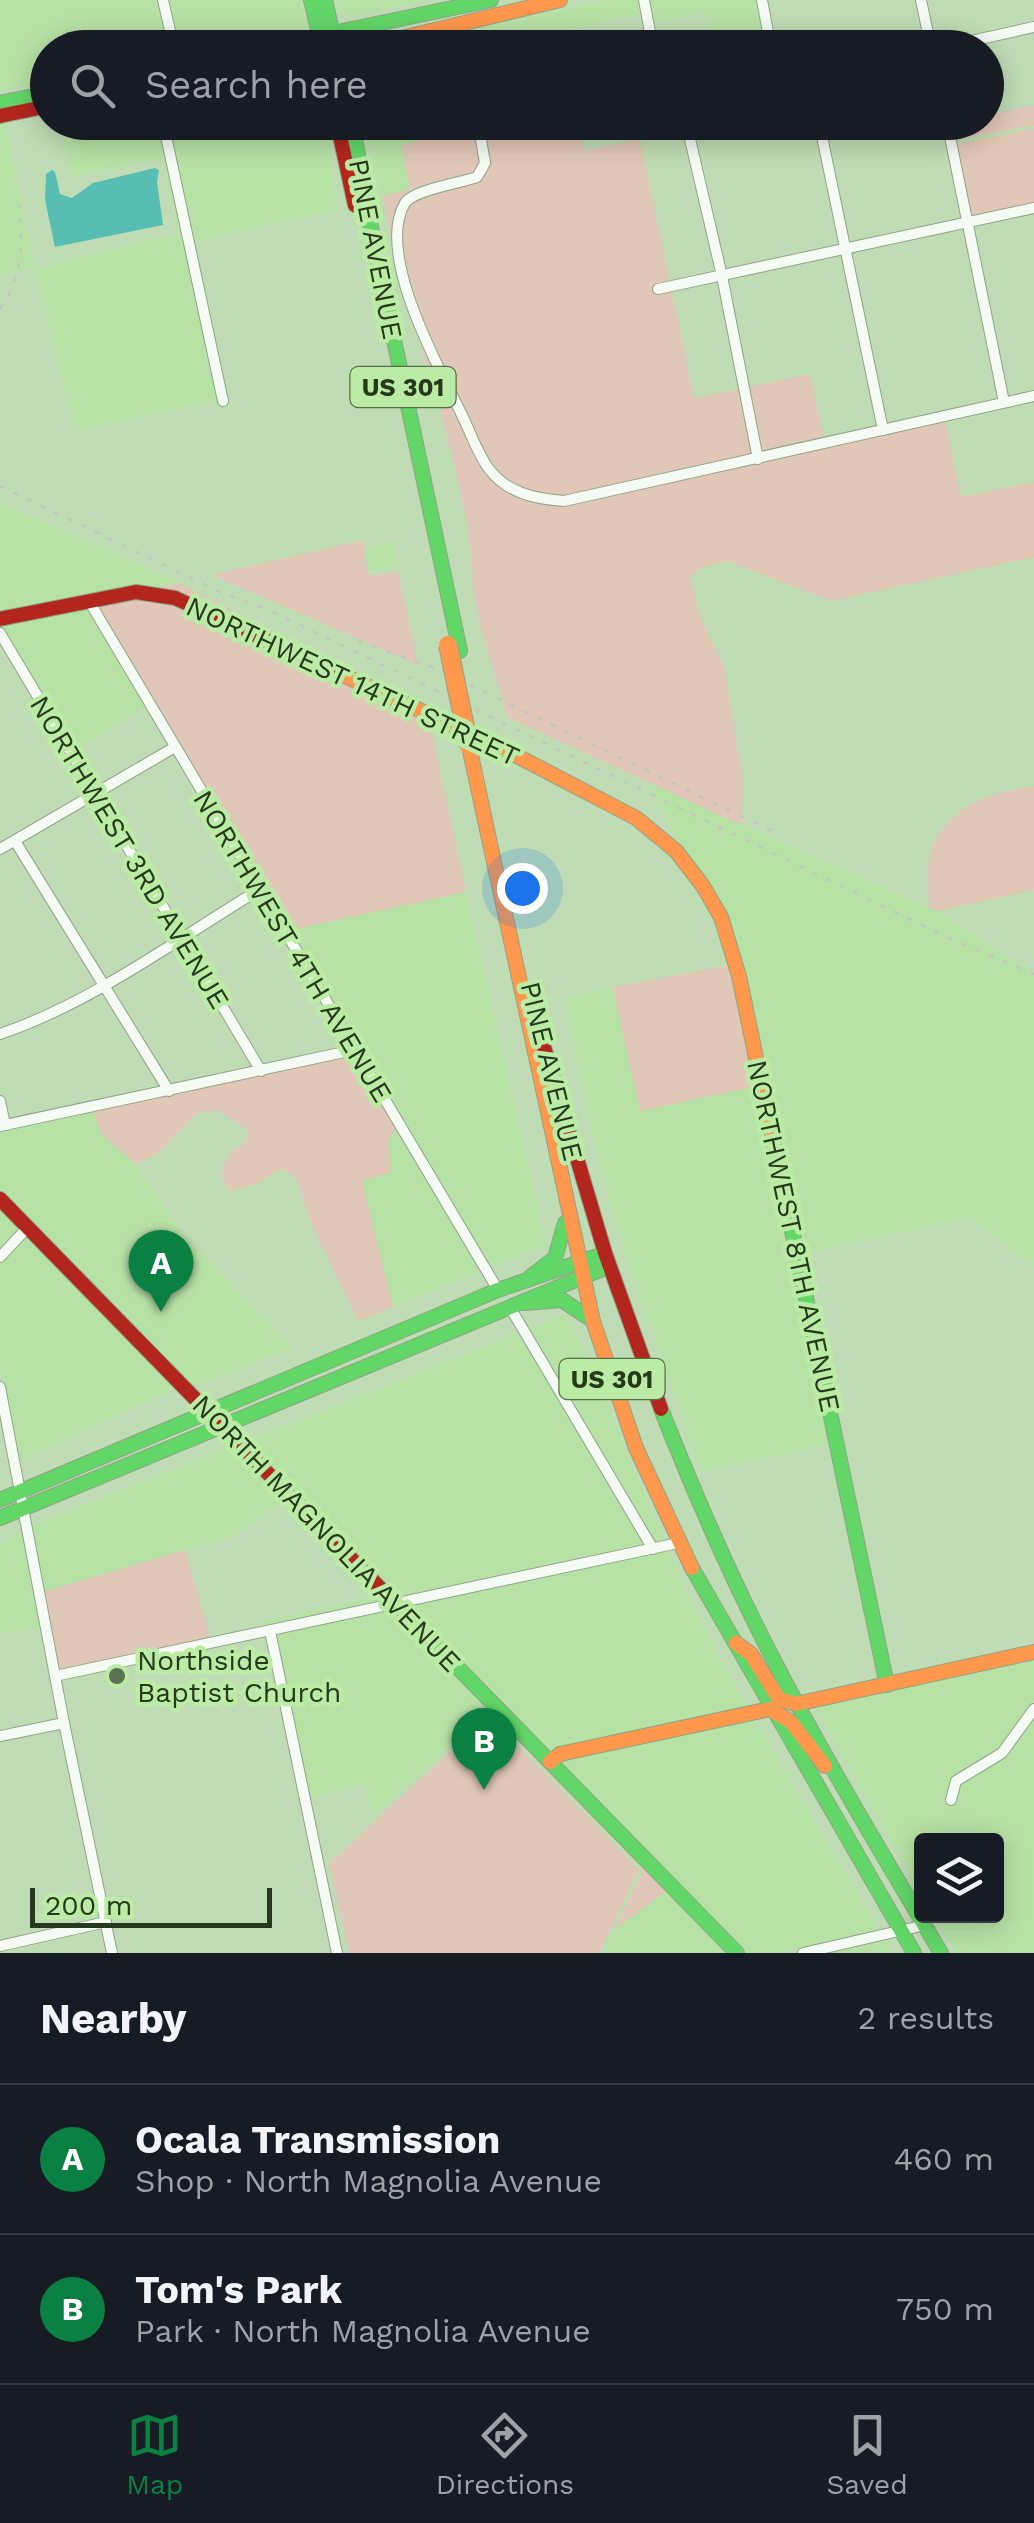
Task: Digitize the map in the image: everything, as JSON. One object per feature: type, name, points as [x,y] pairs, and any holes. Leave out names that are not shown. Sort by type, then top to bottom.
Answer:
[{"type":"main road","points":[[310,0],[323,30]]},
{"type":"main road","points":[[325,0],[327,30]]},
{"type":"main road","points":[[408,30],[490,0]]},
{"type":"main road","points":[[376,30],[455,12],[554,1]]},
{"type":"main road","points":[[0,103],[30,97]]},
{"type":"main road","points":[[0,116],[30,110]]},
{"type":"main road","name":"PINE AVENUE","points":[[341,140],[454,648]]},
{"type":"main road","name":"PINE AVENUE","points":[[355,140],[454,648],[552,1109],[567,1213],[593,1321],[616,1392],[678,1543],[770,1709],[914,1953]]},
{"type":"main road","name":"NORTHWEST 14TH STREET","points":[[0,618],[136,592],[175,598],[496,745],[636,818]]},
{"type":"main road","name":"NORTHWEST 8TH AVENUE","points":[[636,818],[676,850],[712,901],[730,941],[887,1685]]},
{"type":"main road","name":"PINE AVENUE","points":[[552,1109],[648,1380],[701,1508],[796,1704],[942,1953]]},
{"type":"main road","name":"NORTH MAGNOLIA AVENUE","points":[[0,1199],[736,1953]]},
{"type":"main road","points":[[530,1277],[555,1258],[567,1213]]},
{"type":"main road","points":[[0,1518],[22,1499],[207,1410],[530,1277],[605,1261]]},
{"type":"main road","points":[[518,1306],[579,1269]]},
{"type":"main road","points":[[0,1500],[22,1499],[223,1428],[518,1306],[552,1297],[564,1300],[593,1321]]},
{"type":"main road","points":[[420,1346],[442,1313]]},
{"type":"main road","points":[[616,1392],[648,1380]]},
{"type":"main road","points":[[732,1642],[742,1645],[750,1654],[785,1704],[1034,1652]]},
{"type":"main road","points":[[550,1762],[560,1754],[770,1709],[786,1716],[843,1786]]},
{"type":"street","points":[[163,0],[170,30]]},
{"type":"street","points":[[644,0],[650,30]]},
{"type":"street","points":[[762,0],[768,30]]},
{"type":"street","points":[[921,0],[930,30]]},
{"type":"street","points":[[1004,33],[1034,26]]},
{"type":"street","points":[[167,140],[223,401]]},
{"type":"street","points":[[482,140],[486,162],[476,177],[412,195],[404,204],[397,228],[405,284],[421,331],[488,469],[512,490],[538,499],[564,501],[1034,396]]},
{"type":"street","points":[[690,140],[758,460]]},
{"type":"street","points":[[822,140],[883,430]]},
{"type":"street","points":[[951,140],[1004,402]]},
{"type":"street","points":[[658,289],[1034,208]]},
{"type":"street","name":"NORTHWEST 4TH AVENUE","points":[[89,600],[498,1290]]},
{"type":"street","name":"NORTHWEST 3RD AVENUE","points":[[0,633],[261,1071]]},
{"type":"street","points":[[0,850],[175,747]]},
{"type":"street","points":[[16,841],[169,1091]]},
{"type":"street","points":[[0,1034],[36,1022],[262,888]]},
{"type":"street","points":[[0,1102],[3,1126],[354,1050]]},
{"type":"street","points":[[0,1257],[28,1226]]},
{"type":"street","points":[[518,1306],[653,1549]]},
{"type":"street","points":[[0,1387],[112,1953]]},
{"type":"street","points":[[55,1676],[678,1543]]},
{"type":"street","points":[[270,1631],[337,1953]]},
{"type":"street","points":[[951,1800],[956,1781],[1002,1752],[1034,1709]]},
{"type":"street","points":[[0,1736],[64,1723]]},
{"type":"street","points":[[0,1946],[106,1922]]},
{"type":"street","points":[[803,1953],[925,1925]]},
{"type":"shaded area","points":[[0,0],[158,0],[165,30],[30,30],[30,85],[0,91]]},
{"type":"shaded area","points":[[167,0],[302,0],[309,29],[304,30],[174,30]]},
{"type":"shaded area","points":[[337,0],[427,0],[353,16],[340,9]]},
{"type":"shaded area","points":[[605,0],[640,0],[643,14],[564,30],[469,30]]},
{"type":"shaded area","points":[[648,0],[758,0],[764,30],[709,30],[705,12],[653,23]]},
{"type":"shaded area","points":[[1034,105],[1034,125],[1004,131],[1004,111]]},
{"type":"shaded area","points":[[5,122],[35,268],[179,234],[162,158],[72,177],[64,140],[162,140],[219,401],[76,431],[34,268],[0,275],[0,123]]},
{"type":"shaded area","points":[[1034,129],[1034,208],[968,223],[952,145],[1004,140],[1004,135]]},
{"type":"shaded area","points":[[171,140],[330,140],[338,210],[192,242]]},
{"type":"shaded area","points":[[368,140],[423,140],[402,145],[411,190],[383,196]]},
{"type":"shaded area","points":[[423,140],[477,140],[481,161],[474,173],[425,185],[402,198],[394,220],[401,283],[383,196],[410,189],[401,145]]},
{"type":"shaded area","points":[[481,140],[581,140],[584,151],[640,140],[670,282],[654,285],[655,293],[672,291],[694,398],[740,389],[754,456],[564,496],[524,490],[496,468],[440,363],[403,250],[402,227],[414,199],[480,180]]},
{"type":"shaded area","points":[[406,301],[485,471],[511,494],[537,503],[568,506],[945,421],[961,497],[1034,482],[1034,557],[831,601],[728,561],[703,567],[690,577],[699,614],[724,667],[743,781],[741,825],[507,717],[478,614],[467,523],[455,467]]},
{"type":"shaded area","points":[[810,374],[824,439],[762,454],[748,387]]},
{"type":"shaded area","points":[[0,502],[97,544],[179,583],[0,614]]},
{"type":"shaded area","points":[[363,540],[367,573],[371,576],[398,571],[418,665],[212,575]]},
{"type":"shaded area","points":[[395,541],[399,566],[370,572],[366,547]]},
{"type":"shaded area","points":[[179,583],[427,708],[149,590]]},
{"type":"shaded area","points":[[136,597],[175,603],[430,722],[466,892],[291,930],[96,604]]},
{"type":"shaded area","points":[[88,606],[147,707],[75,751],[0,625]]},
{"type":"shaded area","points":[[649,782],[937,911],[1034,973],[1034,1267],[970,1218],[802,1254],[743,975]]},
{"type":"shaded area","points":[[1034,786],[1034,890],[937,911],[929,908],[931,852],[948,823],[959,812],[987,797]]},
{"type":"shaded area","points":[[466,892],[547,1245],[490,1268],[291,930]]},
{"type":"shaded area","points":[[732,965],[758,1086],[640,1111],[613,987]]},
{"type":"shaded area","points":[[613,987],[640,1110],[758,1086],[833,1443],[702,1472],[603,1179],[564,997]]},
{"type":"shaded area","points":[[353,1055],[397,1128],[388,1141],[391,1172],[362,1181],[393,1307],[358,1321],[311,1223],[296,1177],[281,1169],[256,1184],[228,1191],[221,1173],[230,1153],[245,1141],[249,1131],[218,1110],[197,1113],[159,1153],[136,1164],[102,1135],[93,1111]]},
{"type":"shaded area","points":[[93,1111],[103,1135],[136,1164],[181,1231],[293,1348],[191,1388],[0,1193],[0,1131]]},
{"type":"shaded area","points":[[397,1128],[482,1271],[393,1307],[362,1180],[390,1172],[388,1141]]},
{"type":"shaded area","points":[[0,1205],[22,1227],[0,1250]]},
{"type":"shaded area","points":[[28,1233],[181,1390],[19,1461],[0,1365],[0,1264]]},
{"type":"shaded area","points":[[568,1313],[665,1542],[654,1544],[528,1329]]},
{"type":"shaded area","points":[[520,1332],[646,1546],[397,1599],[243,1442]]},
{"type":"shaded area","points":[[234,1445],[387,1601],[261,1628],[260,1621],[375,1597],[279,1504],[234,1536],[43,1592],[31,1526]]},
{"type":"shaded area","points":[[23,1530],[41,1626],[0,1634],[0,1544]]},
{"type":"shaded area","points":[[185,1550],[211,1639],[58,1671],[43,1592]]},
{"type":"shaded area","points":[[669,1550],[696,1613],[749,1709],[550,1756],[405,1607]]},
{"type":"shaded area","points":[[395,1609],[499,1716],[495,1719],[485,1714],[373,1816],[363,1784],[315,1798],[308,1794],[275,1635]]},
{"type":"shaded area","points":[[1034,1657],[1034,1701],[999,1749],[952,1780],[946,1803],[954,1806],[959,1784],[1005,1756],[1034,1717],[1034,1953],[957,1953],[939,1923],[1004,1923],[1004,1833],[914,1833],[914,1881],[814,1705]]},
{"type":"shaded area","points":[[499,1716],[669,1889],[614,1930],[642,1873],[641,1867],[495,1719]]},
{"type":"shaded area","points":[[488,1717],[639,1870],[599,1953],[349,1953],[329,1863]]},
{"type":"shaded area","points":[[754,1717],[880,1931],[782,1953],[743,1953],[556,1763],[562,1758]]},
{"type":"shaded area","points":[[669,1889],[731,1953],[603,1953],[614,1930]]},
{"type":"shaded area","points":[[885,1939],[893,1953],[824,1953]]},
{"type":"water","points":[[159,170],[163,225],[55,247],[45,200],[46,174],[55,172],[60,194],[72,198],[93,183]]},
{"type":"railway","points":[[0,309],[20,259],[19,205]]},
{"type":"railway","points":[[0,486],[220,592],[273,612],[951,939],[1034,974]]},
{"type":"railway","points":[[358,641],[435,668],[780,835]]},
{"type":"traffic: fast","points":[[311,0],[318,30]]},
{"type":"traffic: fast","points":[[325,0],[332,30]]},
{"type":"traffic: fast","points":[[348,30],[491,0]]},
{"type":"traffic: fast","points":[[0,103],[30,97]]},
{"type":"traffic: fast","points":[[355,140],[460,651]]},
{"type":"traffic: fast","points":[[777,1159],[887,1685]]},
{"type":"traffic: fast","points":[[530,1277],[555,1258],[565,1223]]},
{"type":"traffic: fast","points":[[0,1500],[498,1290],[603,1254]]},
{"type":"traffic: fast","points":[[0,1518],[607,1267]]},
{"type":"traffic: fast","points":[[525,1303],[562,1300],[592,1320]]},
{"type":"traffic: fast","points":[[661,1409],[711,1529],[767,1647],[941,1953]]},
{"type":"traffic: fast","points":[[692,1568],[914,1953]]},
{"type":"traffic: fast","points":[[417,1626],[737,1953]]},
{"type":"traffic: slow","points":[[435,30],[560,0]]},
{"type":"traffic: slow","points":[[448,645],[469,746]]},
{"type":"traffic: slow","points":[[332,670],[496,745],[636,818],[676,851],[721,917],[739,976],[777,1159]]},
{"type":"traffic: slow","points":[[469,746],[593,1321],[636,1448],[692,1568]]},
{"type":"traffic: slow","points":[[736,1643],[751,1654],[779,1699],[796,1704],[1034,1652]]},
{"type":"traffic: slow","points":[[550,1762],[560,1754],[770,1709],[791,1722],[825,1766]]},
{"type":"traffic: jam","points":[[0,116],[30,110]]},
{"type":"traffic: jam","points":[[341,140],[355,205]]},
{"type":"traffic: jam","points":[[0,619],[136,592],[175,598],[332,670]]},
{"type":"traffic: jam","points":[[541,1037],[605,1253],[661,1409]]},
{"type":"traffic: jam","points":[[0,1199],[417,1626]]},
{"type":"place","name":"Ocala Transmission","points":[[161,1312]]},
{"type":"place","name":"Northside Baptist Church","points":[[117,1676]]},
{"type":"place","name":"Tom's Park","points":[[484,1790]]}]
